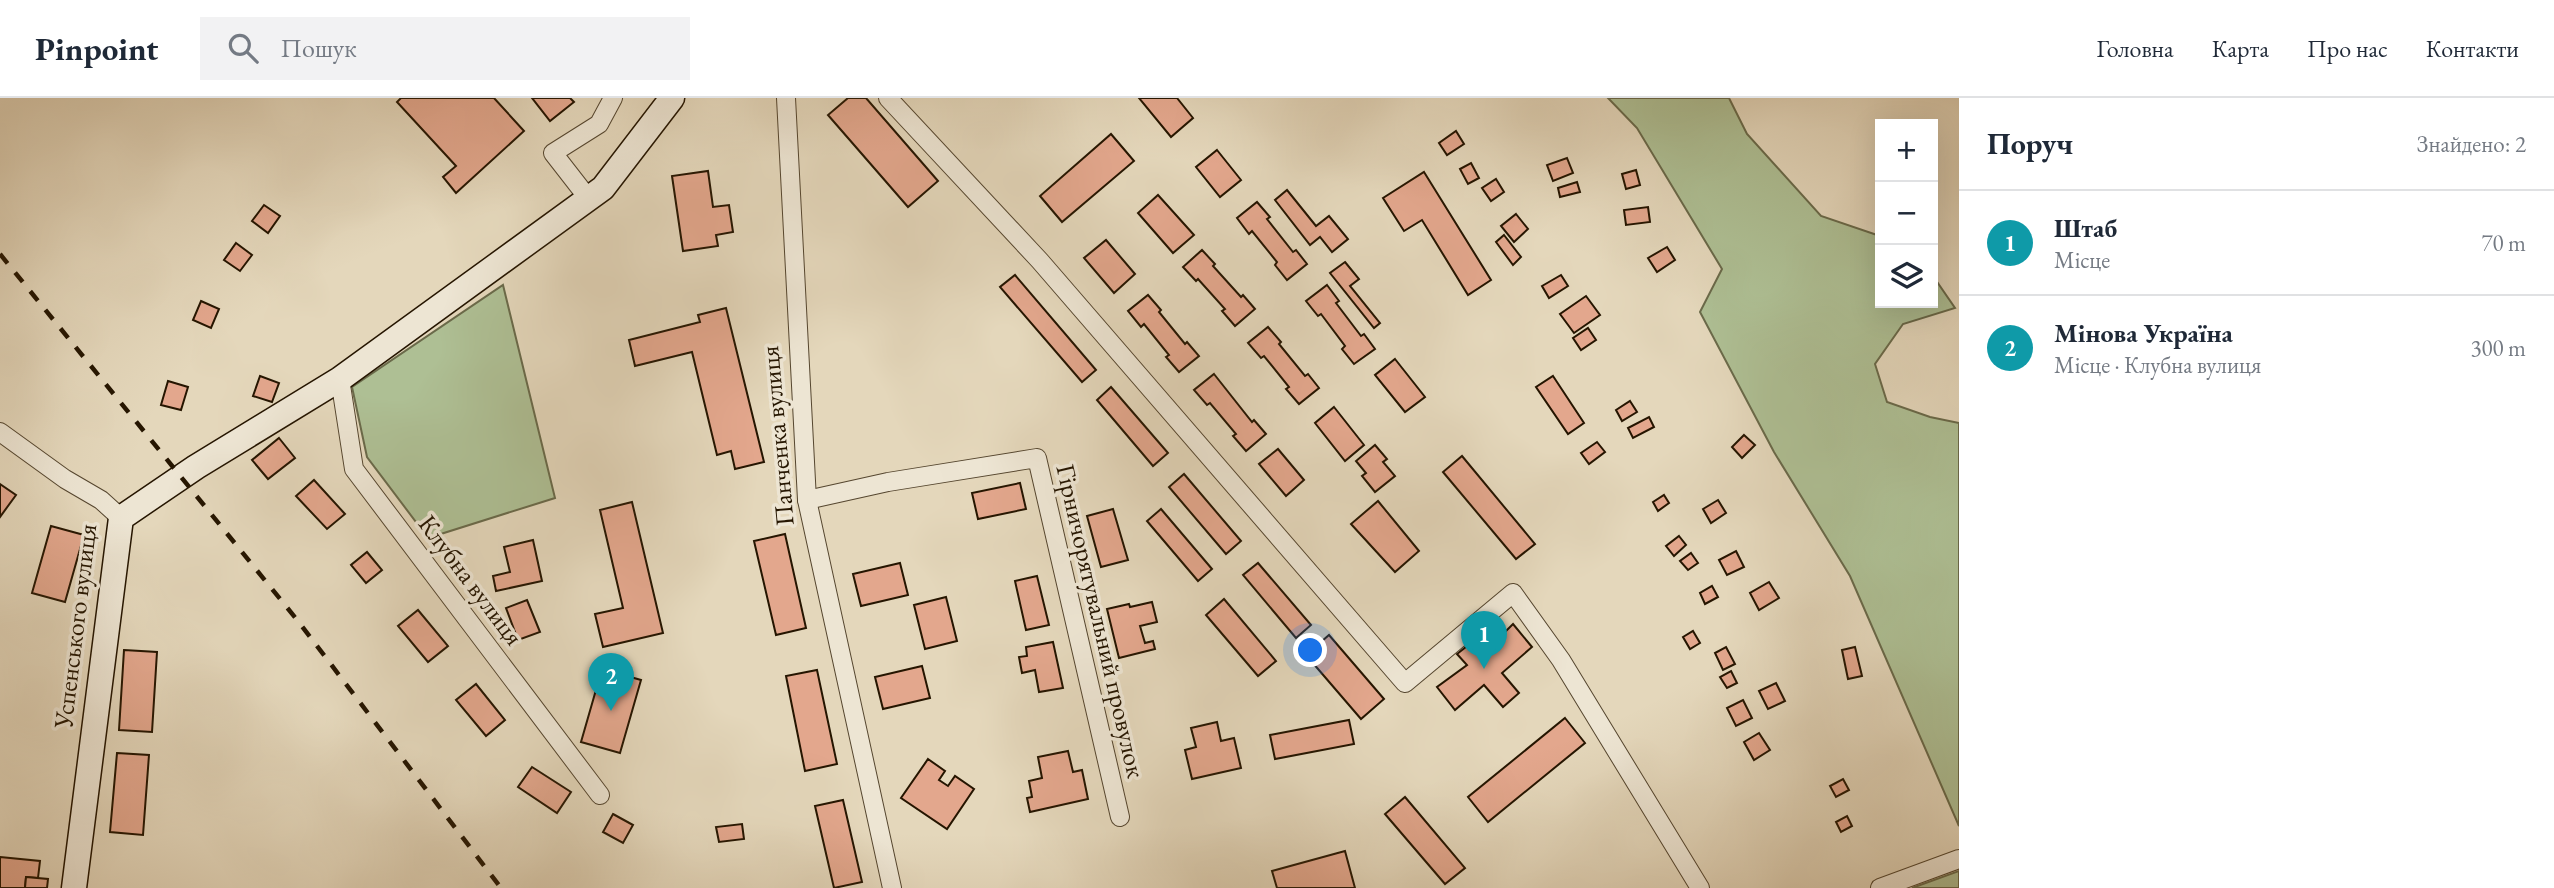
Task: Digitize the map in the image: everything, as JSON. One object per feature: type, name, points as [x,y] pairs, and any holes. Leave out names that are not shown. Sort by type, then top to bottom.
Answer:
[{"type":"street","points":[[588,198],[553,153],[599,124],[613,98]]},
{"type":"street","points":[[121,518],[196,467],[340,379],[603,188],[672,98]]},
{"type":"street","name":"Панченка вулиця","points":[[786,98],[807,500],[892,888]]},
{"type":"street","points":[[888,98],[1040,261],[1405,683],[1513,593],[1561,660],[1700,888]]},
{"type":"street","name":"Клубна вулиця","points":[[340,379],[354,469],[600,795]]},
{"type":"street","name":"Успенського вулиця","points":[[0,432],[65,479],[101,500],[121,518],[74,888]]},
{"type":"street","name":"Гірничорятувальний провулок","points":[[807,500],[888,481],[1037,458],[1120,817]]},
{"type":"street","points":[[1880,888],[1959,859]]},
{"type":"green space","points":[[1608,98],[1729,98],[1747,134],[1821,216],[1875,234],[1875,308],[1938,308],[1938,283],[1955,308],[1903,324],[1875,364],[1887,402],[1930,417],[1959,423],[1959,826],[1850,576],[1774,452],[1700,312],[1722,269],[1637,128]]},
{"type":"green space","points":[[503,285],[555,498],[428,538],[367,457],[352,387]]},
{"type":"green space","points":[[1959,871],[1959,888],[1912,888]]},
{"type":"building","points":[[401,98],[494,98],[524,131],[456,193],[443,177],[456,166],[397,102]]},
{"type":"building","points":[[532,98],[570,98],[574,102],[550,121]]},
{"type":"building","points":[[848,98],[866,98],[938,181],[908,207],[828,115]]},
{"type":"building","points":[[1139,98],[1177,98],[1193,118],[1171,137]]},
{"type":"building","points":[[1456,131],[1464,144],[1447,155],[1439,143]]},
{"type":"building","points":[[1111,134],[1134,161],[1062,222],[1040,196]]},
{"type":"building","points":[[1217,150],[1241,180],[1220,197],[1196,167]]},
{"type":"building","points":[[1567,158],[1573,173],[1553,181],[1547,165]]},
{"type":"building","points":[[1471,163],[1479,178],[1468,184],[1460,169]]},
{"type":"building","points":[[1636,170],[1640,185],[1626,189],[1622,174]]},
{"type":"building","points":[[708,171],[713,207],[729,205],[733,232],[716,235],[718,246],[683,251],[672,176]]},
{"type":"building","points":[[1424,172],[1491,280],[1468,295],[1422,220],[1404,231],[1383,198]]},
{"type":"building","points":[[1496,179],[1504,192],[1491,201],[1482,188]]},
{"type":"building","points":[[1577,182],[1580,192],[1560,197],[1558,188]]},
{"type":"building","points":[[1287,190],[1316,226],[1329,216],[1348,239],[1332,252],[1320,237],[1310,245],[1275,200]]},
{"type":"building","points":[[1158,195],[1194,235],[1173,253],[1138,213]]},
{"type":"building","points":[[1257,202],[1293,252],[1296,250],[1307,264],[1287,280],[1275,265],[1277,262],[1252,231],[1249,234],[1237,218]]},
{"type":"building","points":[[264,205],[280,216],[268,233],[252,221]]},
{"type":"building","points":[[1648,207],[1650,222],[1626,225],[1624,210]]},
{"type":"building","points":[[1516,214],[1528,229],[1514,242],[1501,226]]},
{"type":"building","points":[[1504,235],[1521,257],[1513,265],[1496,242]]},
{"type":"building","points":[[1106,240],[1135,274],[1114,293],[1084,258]]},
{"type":"building","points":[[236,243],[252,255],[240,271],[224,260]]},
{"type":"building","points":[[1667,247],[1675,260],[1657,272],[1648,258]]},
{"type":"building","points":[[1202,250],[1215,264],[1213,266],[1255,309],[1235,326],[1222,311],[1225,309],[1198,279],[1196,281],[1183,267]]},
{"type":"building","points":[[1345,262],[1359,279],[1350,286],[1380,323],[1374,328],[1330,273]]},
{"type":"building","points":[[1015,275],[1096,370],[1082,382],[1000,287]]},
{"type":"building","points":[[1561,275],[1568,286],[1549,298],[1542,286]]},
{"type":"building","points":[[1327,285],[1339,301],[1336,303],[1361,336],[1364,334],[1375,349],[1354,364],[1342,349],[1345,346],[1321,314],[1318,316],[1306,301]]},
{"type":"building","points":[[1148,295],[1185,344],[1187,342],[1199,356],[1179,372],[1144,324],[1141,327],[1128,311]]},
{"type":"building","points":[[1586,296],[1600,315],[1574,333],[1560,314]]},
{"type":"building","points":[[201,301],[219,309],[211,328],[193,320]]},
{"type":"building","points":[[726,308],[764,462],[735,469],[731,451],[717,455],[692,352],[635,366],[629,340],[700,322],[698,315]]},
{"type":"building","points":[[1268,327],[1305,376],[1308,374],[1319,388],[1299,404],[1264,356],[1261,358],[1248,343]]},
{"type":"building","points":[[1588,328],[1596,340],[1581,350],[1573,338]]},
{"type":"building","points":[[1395,359],[1425,397],[1405,412],[1375,375]]},
{"type":"building","points":[[1214,374],[1252,422],[1254,420],[1266,434],[1246,451],[1233,436],[1236,434],[1210,403],[1207,405],[1194,390]]},
{"type":"building","points":[[260,376],[279,383],[272,402],[253,396]]},
{"type":"building","points":[[1553,376],[1584,423],[1568,434],[1536,387]]},
{"type":"building","points":[[168,381],[188,387],[181,410],[161,405]]},
{"type":"building","points":[[1111,387],[1168,453],[1153,466],[1097,400]]},
{"type":"building","points":[[1630,401],[1637,412],[1622,421],[1616,410]]},
{"type":"building","points":[[1334,407],[1364,445],[1345,461],[1315,423]]},
{"type":"building","points":[[1649,417],[1654,427],[1633,438],[1628,428]]},
{"type":"building","points":[[1744,435],[1755,445],[1742,458],[1732,447]]},
{"type":"building","points":[[279,438],[295,458],[268,479],[252,460]]},
{"type":"building","points":[[1597,442],[1605,452],[1589,464],[1581,453]]},
{"type":"building","points":[[1375,445],[1387,459],[1383,462],[1395,476],[1375,492],[1362,476],[1366,473],[1356,461]]},
{"type":"building","points":[[1278,449],[1304,480],[1286,496],[1259,464]]},
{"type":"building","points":[[1462,456],[1535,544],[1516,559],[1443,472]]},
{"type":"building","points":[[1184,474],[1241,541],[1226,554],[1169,487]]},
{"type":"building","points":[[314,480],[345,514],[327,529],[296,496]]},
{"type":"building","points":[[1020,483],[1026,509],[978,519],[972,493]]},
{"type":"building","points":[[0,484],[16,495],[0,517]]},
{"type":"building","points":[[1664,495],[1669,503],[1658,511],[1653,502]]},
{"type":"building","points":[[1718,500],[1726,513],[1711,523],[1703,509]]},
{"type":"building","points":[[1378,501],[1419,551],[1395,572],[1351,524]]},
{"type":"building","points":[[632,502],[663,633],[603,647],[595,614],[623,608],[600,510]]},
{"type":"building","points":[[1113,509],[1128,560],[1101,567],[1087,516]]},
{"type":"building","points":[[1161,509],[1212,569],[1198,581],[1147,521]]},
{"type":"building","points":[[51,526],[84,535],[65,602],[32,593]]},
{"type":"building","points":[[785,534],[806,628],[776,635],[754,541]]},
{"type":"building","points":[[1679,536],[1686,545],[1674,556],[1666,546]]},
{"type":"building","points":[[533,540],[542,581],[496,591],[493,576],[510,572],[504,547]]},
{"type":"building","points":[[1736,551],[1744,567],[1727,575],[1719,560]]},
{"type":"building","points":[[367,552],[382,570],[366,583],[351,565]]},
{"type":"building","points":[[1691,553],[1698,563],[1688,570],[1680,561]]},
{"type":"building","points":[[900,563],[908,595],[861,606],[853,574]]},
{"type":"building","points":[[1258,563],[1311,625],[1296,638],[1243,575]]},
{"type":"building","points":[[1037,576],[1049,625],[1026,630],[1015,581]]},
{"type":"building","points":[[1769,582],[1779,598],[1759,610],[1750,593]]},
{"type":"building","points":[[1712,586],[1718,597],[1705,604],[1700,593]]},
{"type":"building","points":[[946,597],[957,641],[925,649],[914,605]]},
{"type":"building","points":[[1224,599],[1276,661],[1258,676],[1206,615]]},
{"type":"building","points":[[527,600],[540,632],[518,640],[506,608]]},
{"type":"building","points":[[1152,602],[1157,622],[1140,626],[1145,643],[1153,641],[1155,649],[1119,658],[1107,609]]},
{"type":"building","points":[[418,610],[448,646],[428,662],[398,626]]},
{"type":"building","points":[[1513,624],[1532,647],[1502,673],[1519,693],[1503,707],[1484,685],[1455,710],[1437,687],[1467,665],[1457,654],[1476,639],[1486,651]]},
{"type":"building","points":[[1693,631],[1700,643],[1690,649],[1683,637]]},
{"type":"building","points":[[1329,635],[1384,699],[1361,719],[1306,655]]},
{"type":"building","points":[[1053,642],[1063,688],[1039,692],[1035,670],[1022,673],[1019,657],[1027,656],[1026,647]]},
{"type":"building","points":[[1726,647],[1735,664],[1723,670],[1715,653]]},
{"type":"building","points":[[1855,647],[1862,676],[1848,679],[1842,650]]},
{"type":"building","points":[[124,650],[157,652],[152,732],[119,730]]},
{"type":"building","points":[[922,666],[930,698],[883,709],[875,677]]},
{"type":"building","points":[[602,669],[641,680],[620,753],[581,742]]},
{"type":"building","points":[[817,670],[837,764],[805,771],[786,676]]},
{"type":"building","points":[[1731,671],[1737,683],[1727,688],[1720,677]]},
{"type":"building","points":[[1776,683],[1785,701],[1768,709],[1759,691]]},
{"type":"building","points":[[476,684],[505,720],[486,736],[456,700]]},
{"type":"building","points":[[1743,700],[1752,718],[1736,726],[1727,708]]},
{"type":"building","points":[[1565,718],[1585,743],[1488,822],[1468,797]]},
{"type":"building","points":[[1349,720],[1354,744],[1275,759],[1270,735]]},
{"type":"building","points":[[1217,722],[1221,741],[1234,738],[1241,768],[1192,779],[1185,750],[1196,747],[1191,728]]},
{"type":"building","points":[[1759,733],[1770,750],[1754,760],[1744,742]]},
{"type":"building","points":[[1068,751],[1073,772],[1082,770],[1088,799],[1030,812],[1027,798],[1032,797],[1029,781],[1042,778],[1038,757]]},
{"type":"building","points":[[117,753],[149,755],[143,835],[110,832]]},
{"type":"building","points":[[928,759],[945,771],[939,780],[948,786],[955,776],[974,789],[947,829],[901,798]]},
{"type":"building","points":[[532,767],[571,792],[557,813],[518,787]]},
{"type":"building","points":[[1843,779],[1849,790],[1836,797],[1830,786]]},
{"type":"building","points":[[1405,797],[1465,868],[1445,884],[1385,814]]},
{"type":"building","points":[[843,800],[862,882],[834,888],[815,806]]},
{"type":"building","points":[[613,814],[633,825],[623,843],[603,832]]},
{"type":"building","points":[[1847,816],[1852,826],[1841,832],[1836,822]]},
{"type":"building","points":[[742,824],[744,839],[719,842],[716,827]]},
{"type":"building","points":[[1345,851],[1355,888],[1277,888],[1272,871]]},
{"type":"building","points":[[0,857],[40,861],[38,878],[26,877],[25,888],[0,888]]},
{"type":"building","points":[[26,877],[48,879],[47,888],[25,888]]},
{"type":"railway","points":[[0,254],[298,621],[501,888]]},
{"type":"place","name":"Штаб","points":[[1484,669]]},
{"type":"place","name":"Мінова Україна","points":[[611,711]]}]
